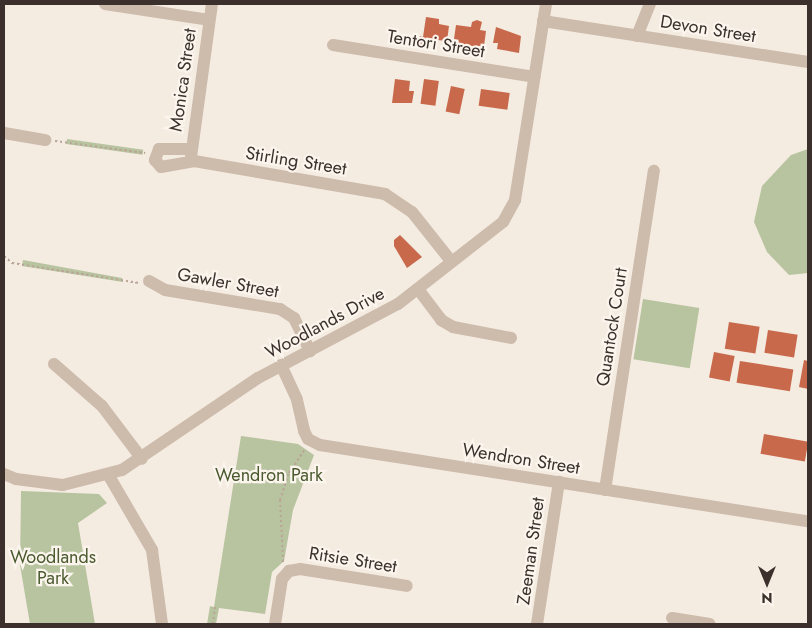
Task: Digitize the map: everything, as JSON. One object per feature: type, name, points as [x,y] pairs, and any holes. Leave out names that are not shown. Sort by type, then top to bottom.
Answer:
[{"type":"street","points":[[105,4],[209,20]]},
{"type":"street","name":"Monica Street","points":[[192,155],[212,4]]},
{"type":"street","name":"Woodlands Drive","points":[[4,474],[25,481],[63,485],[108,476],[142,459],[281,365],[381,316],[503,222],[515,200],[546,4]]},
{"type":"street","points":[[637,36],[650,4]]},
{"type":"street","name":"Devon Street","points":[[543,21],[808,62]]},
{"type":"street","name":"Tentori Street","points":[[333,45],[534,77]]},
{"type":"street","points":[[4,133],[46,140]]},
{"type":"street","name":"Stirling Street","points":[[155,154],[159,149],[386,194],[412,212],[451,262]]},
{"type":"street","name":"Quantock Court","points":[[605,490],[654,170]]},
{"type":"street","name":"Gawler Street","points":[[149,281],[164,290],[280,309],[294,318],[310,350]]},
{"type":"street","points":[[418,289],[441,320],[453,327],[511,338]]},
{"type":"street","points":[[54,364],[102,406],[142,459]]},
{"type":"street","points":[[281,365],[297,400],[304,431],[313,442]]},
{"type":"street","name":"Wendron Street","points":[[313,442],[808,521]]},
{"type":"street","points":[[108,476],[152,550],[162,624]]},
{"type":"street","name":"Zeeman Street","points":[[538,624],[558,482]]},
{"type":"street","name":"Ritsie Street","points":[[275,624],[282,579],[288,573],[300,568],[407,586]]},
{"type":"street","points":[[672,618],[710,624]]},
{"type":"path","points":[[46,140],[155,154]]},
{"type":"path","points":[[4,256],[12,263],[131,284],[149,281]]},
{"type":"path","points":[[288,573],[283,562],[279,531],[280,500],[288,473],[313,442]]},
{"type":"path","points":[[213,624],[215,607]]},
{"type":"green space","points":[[67,139],[143,150],[143,155],[66,144]]},
{"type":"green space","points":[[808,149],[808,273],[789,275],[767,252],[754,222],[762,186],[791,155]]},
{"type":"green space","points":[[23,260],[122,278],[123,282],[22,266]]},
{"type":"green space","points":[[643,299],[699,308],[690,368],[633,359]]},
{"type":"green space","name":"Wendron Park","points":[[241,436],[298,444],[314,455],[293,510],[284,561],[272,572],[265,614],[219,608],[216,624],[207,624],[210,606],[214,607]]},
{"type":"green space","name":"Woodlands Park","points":[[21,491],[99,494],[107,503],[78,523],[95,624],[30,624],[20,565]]},
{"type":"building","points":[[426,17],[439,19],[439,24],[449,26],[447,41],[427,39],[427,46],[417,44],[420,36],[423,37]]},
{"type":"building","points":[[477,20],[482,22],[480,30],[486,31],[484,46],[464,46],[463,51],[457,50],[459,41],[454,39],[456,25],[471,27],[472,22]]},
{"type":"building","points":[[496,27],[521,36],[519,53],[497,49],[498,43],[493,43]]},
{"type":"building","points":[[395,79],[410,81],[409,91],[414,91],[412,103],[392,103]]},
{"type":"building","points":[[424,79],[439,81],[435,106],[421,104]]},
{"type":"building","points":[[451,86],[465,89],[459,114],[446,111]]},
{"type":"building","points":[[481,89],[510,93],[507,110],[479,106]]},
{"type":"building","points":[[400,235],[422,257],[407,268],[394,246],[394,240]]},
{"type":"building","points":[[729,322],[760,327],[755,354],[725,349]]},
{"type":"building","points":[[768,330],[798,335],[794,357],[764,353]]},
{"type":"building","points":[[714,352],[735,356],[730,382],[709,378]]},
{"type":"building","points":[[804,360],[808,361],[808,389],[799,387]]},
{"type":"building","points":[[740,361],[793,369],[790,391],[737,383]]},
{"type":"building","points":[[764,434],[808,442],[805,462],[761,454]]}]
